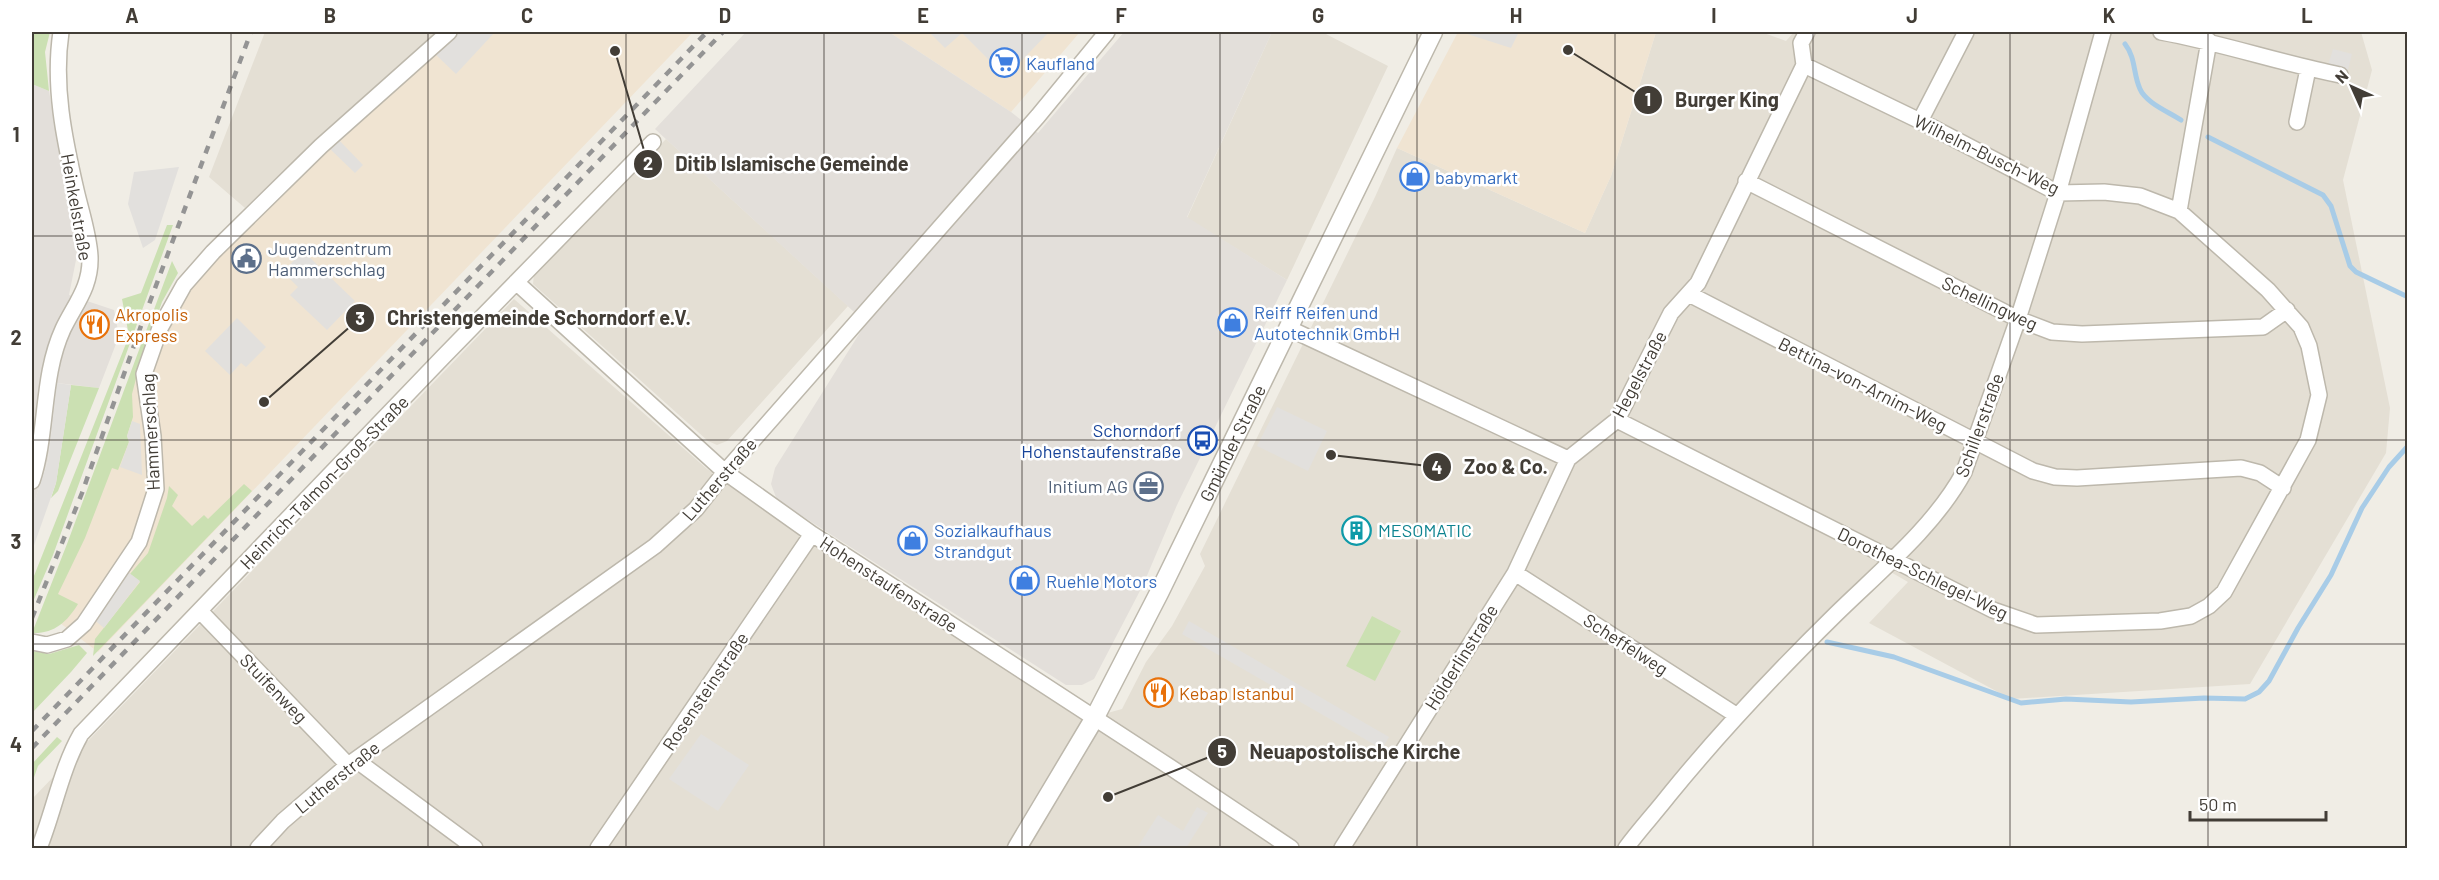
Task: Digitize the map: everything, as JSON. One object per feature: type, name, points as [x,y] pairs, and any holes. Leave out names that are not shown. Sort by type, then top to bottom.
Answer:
[{"type":"street","name":"Heinkelstraße","points":[[32,481],[39,458],[48,378],[63,330],[86,288],[90,258],[60,107],[58,52],[61,32]]},
{"type":"street","name":"Hammerschlag","points":[[32,642],[47,645],[67,639],[84,624],[139,542],[156,489],[153,436],[144,374],[160,328],[184,285],[213,252],[321,146],[449,32]]},
{"type":"street","name":"Lutherstraße","points":[[258,849],[284,821],[352,763],[656,546],[696,509],[725,472],[1038,116],[1107,32]]},
{"type":"street","name":"Gmünder Straße","points":[[1017,849],[1094,719],[1159,593],[1433,32]]},
{"type":"street","name":"Hegelstraße","points":[[1568,459],[1617,420],[1671,313],[1698,283],[1804,65],[1801,43],[1807,32]]},
{"type":"street","points":[[1920,121],[1966,32]]},
{"type":"street","name":"Schillerstraße","points":[[1626,849],[1736,715],[1892,559],[1955,490],[1964,472],[2018,319],[2058,193],[2103,32]]},
{"type":"street","points":[[2162,32],[2209,41],[2308,69],[2340,75]]},
{"type":"street","points":[[2179,211],[2209,41]]},
{"type":"street","name":"Wilhelm-Busch-Weg","points":[[1804,65],[1920,121],[2058,193],[2104,192],[2140,196],[2179,211]]},
{"type":"street","points":[[2297,122],[2308,69]]},
{"type":"street","name":"Heinrich-Talmon-Groß-Straße","points":[[39,849],[51,818],[70,752],[81,734],[653,142]]},
{"type":"street","name":"Schellingweg","points":[[1746,181],[2018,319],[2052,332],[2082,334],[2263,327],[2287,310]]},
{"type":"street","name":"Dorothea-Schlegel-Weg","points":[[1617,420],[1993,610],[2036,625],[2160,621],[2191,616],[2209,606],[2224,592],[2308,440],[2319,395],[2309,346],[2301,327],[2268,290],[2179,211]]},
{"type":"street","name":"Hohenstaufenstraße","points":[[516,282],[725,472],[812,534],[1170,767],[1291,849]]},
{"type":"street","name":"Bettina-von-Arnim-Weg","points":[[1689,294],[2033,471],[2055,477],[2077,478],[2241,468],[2260,473],[2283,488]]},
{"type":"street","points":[[1288,328],[1568,459]]},
{"type":"street","name":"Hölderlinstraße","points":[[1342,849],[1515,573],[1568,459]]},
{"type":"street","name":"Rosensteinstraße","points":[[598,849],[812,534]]},
{"type":"street","name":"Scheffelweg","points":[[1515,573],[1736,715]]},
{"type":"street","name":"Stuifenweg","points":[[200,611],[352,763],[475,849]]},
{"type":"shaded area","points":[[265,32],[436,32],[329,128],[245,208],[209,177]]},
{"type":"shaded area","points":[[454,32],[693,32],[98,652],[43,610],[149,332],[190,285],[313,156]]},
{"type":"shaded area","points":[[457,32],[495,32],[456,74],[434,53]]},
{"type":"shaded area","points":[[746,32],[889,32],[1011,112],[1038,133],[1124,32],[1272,32],[1187,217],[1287,280],[1177,505],[1143,585],[1094,679],[1082,685],[1066,685],[777,500],[771,484],[775,468],[866,323],[655,129]]},
{"type":"shaded area","points":[[889,32],[1080,32],[1011,112]]},
{"type":"shaded area","name":"Kaufland","points":[[929,32],[1049,32],[1006,77],[962,33],[945,48]]},
{"type":"shaded area","points":[[1272,32],[1322,32],[1388,66],[1287,280],[1187,218]]},
{"type":"shaded area","points":[[1458,32],[1656,32],[1611,176],[1585,233],[1397,148]]},
{"type":"shaded area","points":[[1461,32],[1519,32],[1511,48]]},
{"type":"shaded area","points":[[1656,32],[1761,32],[1786,41],[1794,32],[2361,32],[2372,70],[2343,180],[2390,408],[2386,453],[2250,684],[2011,699],[1869,623],[1908,582],[1889,571],[1736,724],[1663,812],[1637,848],[32,848],[32,799],[514,299],[707,469],[1082,720],[1122,709],[1146,662],[1172,626],[1205,566],[1200,554],[1397,148],[1585,233],[1611,176]]},
{"type":"shaded area","points":[[2333,49],[2352,54],[2348,70],[2328,65]]},
{"type":"shaded area","points":[[32,84],[49,91],[77,255],[69,295],[114,310],[119,336],[99,388],[57,383],[48,461],[32,509]]},
{"type":"shaded area","points":[[338,139],[363,165],[355,173],[329,148]]},
{"type":"shaded area","points":[[666,139],[848,306],[727,441],[717,445],[708,441],[533,284],[534,274]]},
{"type":"shaded area","points":[[179,167],[155,240],[143,248],[128,204],[134,172]]},
{"type":"shaded area","points":[[303,251],[355,301],[327,330],[290,295],[298,287],[283,272]]},
{"type":"shaded area","points":[[237,318],[266,347],[246,367],[241,363],[230,375],[205,351]]},
{"type":"shaded area","points":[[57,383],[71,385],[56,483],[32,551],[32,509],[48,461]]},
{"type":"shaded area","points":[[1277,407],[1327,431],[1308,471],[1257,446]]},
{"type":"shaded area","points":[[132,421],[140,424],[142,475],[120,467],[129,442],[127,436]]},
{"type":"shaded area","points":[[128,572],[140,581],[104,628],[92,618]]},
{"type":"shaded area","points":[[1189,621],[1389,737],[1382,749],[1182,634]]},
{"type":"shaded area","points":[[701,734],[749,765],[718,811],[669,779]]},
{"type":"shaded area","points":[[1197,807],[1208,813],[1186,848],[1137,848],[1158,815],[1183,831]]},
{"type":"green space","points":[[32,32],[50,32],[45,52],[49,91],[32,84]]},
{"type":"green space","points":[[167,225],[173,225],[53,555],[32,604],[32,581],[129,336],[122,299],[141,293]]},
{"type":"green space","points":[[172,261],[178,273],[162,302],[138,371],[132,394],[133,417],[127,436],[129,442],[118,470],[112,468],[85,538],[58,594],[78,604],[59,626],[40,633],[32,633],[67,544]]},
{"type":"green space","points":[[71,385],[99,388],[58,491],[51,498],[56,483]]},
{"type":"green space","points":[[244,484],[252,491],[93,656],[95,639],[140,582],[130,574],[148,553],[169,486],[178,495],[172,506],[192,526],[204,515],[208,519]]},
{"type":"green space","points":[[1372,616],[1401,631],[1375,681],[1346,666]]},
{"type":"green space","points":[[79,645],[87,653],[32,713],[32,651],[49,654]]},
{"type":"green space","points":[[57,737],[62,741],[38,766],[32,783],[32,764]]},
{"type":"waterway","points":[[2125,44],[2129,49],[2143,94],[2152,103],[2181,120]]},
{"type":"waterway","points":[[2208,137],[2323,195],[2331,206],[2350,266],[2356,272],[2408,297]]},
{"type":"waterway","points":[[1827,642],[1894,657],[2021,703],[2066,699],[2131,702],[2204,698],[2245,699],[2259,692],[2269,681],[2331,575],[2362,508],[2389,467],[2408,446]]},
{"type":"railway","points":[[32,618],[82,493],[142,323],[251,32]]},
{"type":"railway","points":[[32,731],[707,32]]},
{"type":"railway","points":[[32,748],[723,32]]},
{"type":"place","name":"Burger King","points":[[1568,50]]},
{"type":"place","name":"Ditib Islamische Gemeinde","points":[[615,51]]},
{"type":"place","name":"Kaufland","points":[[1005,63]]},
{"type":"place","name":"babymarkt","points":[[1414,177]]},
{"type":"place","name":"Jugendzentrum Hammerschlag","points":[[247,258]]},
{"type":"place","name":"Reiff Reifen und Autotechnik GmbH","points":[[1233,322]]},
{"type":"place","name":"Akropolis Express","points":[[94,324]]},
{"type":"place","name":"Christengemeinde Schorndorf e.V.","points":[[264,402]]},
{"type":"place","name":"Schorndorf Hohenstaufenstraße","points":[[1202,440]]},
{"type":"place","name":"Zoo & Co.","points":[[1331,455]]},
{"type":"place","name":"Initium AG","points":[[1149,486]]},
{"type":"place","name":"MESOMATIC","points":[[1357,530]]},
{"type":"place","name":"Sozialkaufhaus Strandgut","points":[[913,540]]},
{"type":"place","name":"Ruehle Motors","points":[[1025,581]]},
{"type":"place","name":"Kebap Istanbul","points":[[1158,693]]},
{"type":"place","name":"Neuapostolische Kirche","points":[[1108,797]]}]
